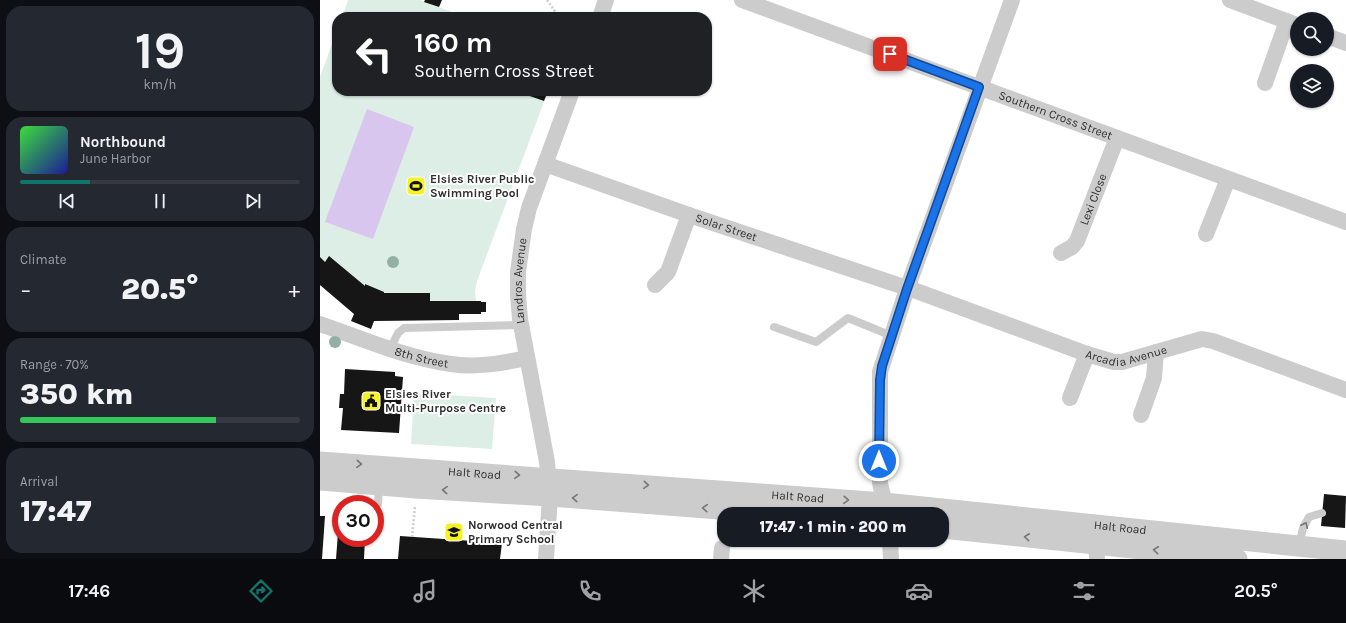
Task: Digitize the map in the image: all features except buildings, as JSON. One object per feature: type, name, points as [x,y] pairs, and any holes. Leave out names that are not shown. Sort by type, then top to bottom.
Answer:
[{"type":"street","points":[[602,12],[606,0]]},
{"type":"street","name":"Southern Cross Street","points":[[742,0],[1346,222]]},
{"type":"street","points":[[886,507],[880,483],[880,380],[882,366],[907,289],[979,87],[1012,0]]},
{"type":"street","points":[[1230,0],[1290,22]]},
{"type":"street","points":[[1265,83],[1290,27]]},
{"type":"street","points":[[1334,39],[1346,43]]},
{"type":"street","name":"Landros Avenue","points":[[546,559],[549,487],[547,462],[521,325],[518,295],[518,272],[520,250],[529,208],[570,96]]},
{"type":"street","name":"Lexi Close","points":[[1061,253],[1072,247],[1077,241],[1117,138]]},
{"type":"street","name":"Solar Street","points":[[545,164],[689,215],[907,289]]},
{"type":"street","points":[[1206,234],[1228,178]]},
{"type":"street","points":[[655,285],[668,272],[689,215]]},
{"type":"street","name":"Arcadia Avenue","points":[[907,289],[919,292],[1087,354],[1118,362],[1193,341],[1213,341],[1346,390]]},
{"type":"street","name":"8th Street","points":[[320,324],[404,354],[452,364],[478,365],[507,363],[527,358]]},
{"type":"street","points":[[1141,415],[1154,378],[1156,352]]},
{"type":"street","points":[[1070,398],[1087,354]]},
{"type":"street","name":"Halt Road","points":[[320,462],[725,507]]},
{"type":"street","name":"Halt Road","points":[[320,480],[378,495],[549,487],[870,507]]},
{"type":"street","name":"Halt Road","points":[[949,518],[1096,543],[1299,546],[1346,552]]},
{"type":"street","name":"Halt Road","points":[[949,529],[1237,559]]},
{"type":"street","points":[[890,547],[891,559]]},
{"type":"lane","points":[[774,328],[816,342],[848,318],[892,336]]},
{"type":"lane","points":[[390,349],[398,333],[404,328],[521,325]]},
{"type":"lane","points":[[1299,546],[1303,528],[1309,517],[1322,513]]},
{"type":"path","points":[[547,0],[555,12]]},
{"type":"path","points":[[412,536],[415,503]]},
{"type":"shaded area","points":[[348,0],[420,0],[452,12],[344,12]]},
{"type":"shaded area","name":"Elsies River Public Swimming Pool","points":[[332,44],[332,96],[546,96],[477,281],[475,292],[476,301],[486,302],[486,312],[481,312],[481,314],[459,314],[459,320],[374,321],[371,329],[351,321],[354,314],[320,285],[320,77]]},
{"type":"shaded area","points":[[367,109],[414,127],[373,239],[325,222]]},
{"type":"shaded area","points":[[414,393],[496,398],[492,449],[411,444]]},
{"type":"place","name":"Elsies River Public Swimming Pool","points":[[416,186]]},
{"type":"place","name":"Elsies River Multi-Purpose Centre","points":[[371,401]]},
{"type":"place","name":"Norwood Central Primary School","points":[[454,532]]},
{"type":"route","points":[[879,461],[880,372],[907,289],[979,87],[890,54]]}]
